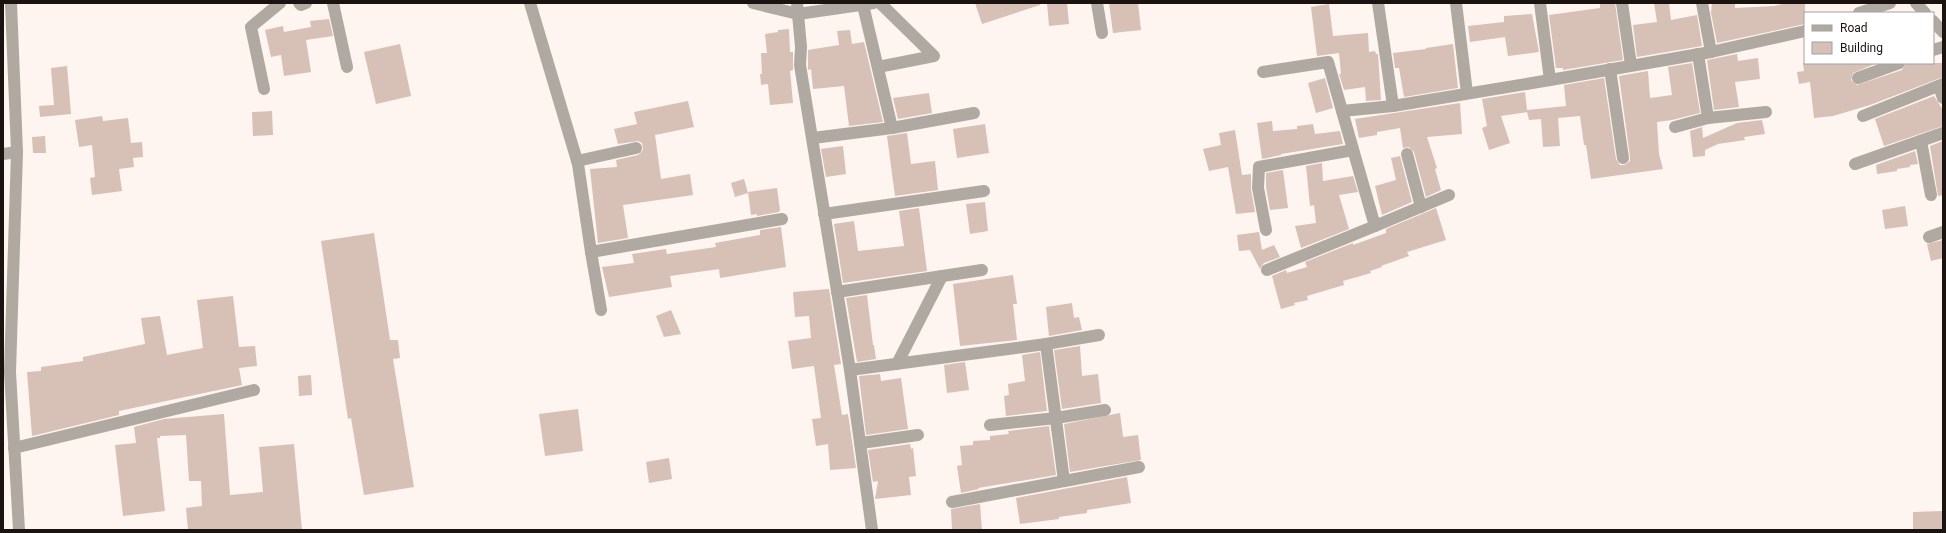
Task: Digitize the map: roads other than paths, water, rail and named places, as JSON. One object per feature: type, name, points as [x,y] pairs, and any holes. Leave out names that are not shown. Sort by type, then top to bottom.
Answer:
[{"type":"street","points":[[264,89],[251,27],[280,3]]},
{"type":"street","points":[[299,3],[301,5],[306,3]]},
{"type":"street","points":[[333,3],[347,67]]},
{"type":"street","points":[[530,3],[577,161],[601,310]]},
{"type":"street","points":[[753,3],[797,8],[868,4],[878,67],[892,128]]},
{"type":"street","points":[[878,67],[934,56],[880,3]]},
{"type":"street","points":[[1096,3],[1102,33]]},
{"type":"street","points":[[1378,3],[1393,106]]},
{"type":"street","points":[[1456,3],[1467,93]]},
{"type":"street","points":[[1540,3],[1550,80]]},
{"type":"street","points":[[1622,3],[1631,65]]},
{"type":"street","points":[[1702,3],[1711,52]]},
{"type":"street","points":[[1862,12],[1890,3]]},
{"type":"street","points":[[1916,3],[1924,12]]},
{"type":"street","points":[[8,8],[9,78],[16,152],[8,249],[7,361],[19,530]]},
{"type":"street","points":[[797,8],[801,47],[800,65],[838,292],[861,443],[872,530]]},
{"type":"street","points":[[1934,22],[1943,32]]},
{"type":"street","points":[[1342,111],[1393,106],[1550,80],[1711,52],[1804,31]]},
{"type":"street","points":[[1698,54],[1708,118]]},
{"type":"street","points":[[1263,72],[1328,62],[1375,226]]},
{"type":"street","points":[[1858,78],[1896,64]]},
{"type":"street","points":[[1610,69],[1623,158]]},
{"type":"street","points":[[1863,116],[1941,85],[1943,98]]},
{"type":"street","points":[[1675,127],[1708,118],[1766,112]]},
{"type":"street","points":[[813,138],[892,128],[974,113]]},
{"type":"street","points":[[1855,164],[1943,133]]},
{"type":"street","points":[[1921,141],[1931,195]]},
{"type":"street","points":[[577,161],[636,148]]},
{"type":"street","points":[[1266,230],[1258,188],[1259,167],[1353,150]]},
{"type":"street","points":[[3,154],[16,152]]},
{"type":"street","points":[[1407,154],[1421,207]]},
{"type":"street","points":[[824,214],[984,191]]},
{"type":"street","points":[[1267,270],[1449,195]]},
{"type":"street","points":[[591,252],[782,219]]},
{"type":"street","points":[[1929,236],[1943,232]]},
{"type":"street","points":[[838,292],[982,270]]},
{"type":"street","points":[[897,364],[942,276]]},
{"type":"street","points":[[850,370],[1046,344],[1099,335]]},
{"type":"street","points":[[1046,344],[1064,481]]},
{"type":"street","points":[[14,448],[254,390]]},
{"type":"street","points":[[990,425],[1056,418],[1105,410]]},
{"type":"street","points":[[861,443],[918,435]]},
{"type":"street","points":[[952,502],[1139,467]]}]
